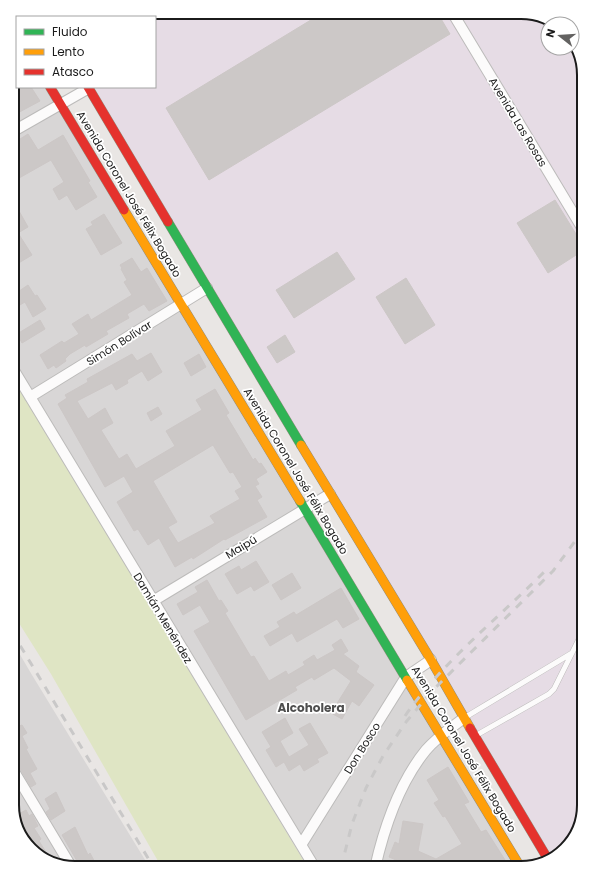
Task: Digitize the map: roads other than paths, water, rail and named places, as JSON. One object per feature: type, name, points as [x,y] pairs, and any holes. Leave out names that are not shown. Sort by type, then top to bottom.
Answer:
[{"type":"main road","name":"Avenida Coronel José Félix Bogado","points":[[51,88],[517,861]]},
{"type":"main road","name":"Avenida Coronel José Félix Bogado","points":[[89,88],[546,855]]},
{"type":"street","name":"Avenida Las Rosas","points":[[456,19],[577,219]]},
{"type":"street","points":[[19,128],[86,88]]},
{"type":"street","name":"Simón Bolívar","points":[[30,398],[207,288]]},
{"type":"street","name":"Damián Menéndez","points":[[19,379],[311,861]]},
{"type":"street","name":"Maipú","points":[[153,601],[304,508],[330,494]]},
{"type":"street","name":"Don Bosco","points":[[301,845],[406,676],[431,660]]},
{"type":"street","points":[[377,861],[380,846],[412,768],[427,749],[441,735],[464,718]]},
{"type":"street","points":[[19,780],[67,860]]},
{"type":"lane","points":[[474,736],[549,694],[577,644]]},
{"type":"lane","points":[[464,718],[573,653]]},
{"type":"railway","points":[[343,861],[352,824],[366,788],[383,756],[406,722],[432,691],[553,571],[577,538]]},
{"type":"railway","points":[[405,716],[420,696],[455,657],[548,568]]},
{"type":"railway","points":[[19,644],[150,861]]},
{"type":"district","name":"Alcoholera","points":[[311,707]]}]
